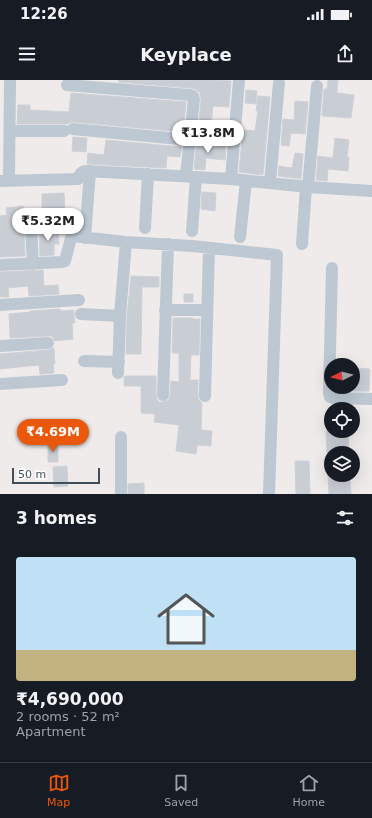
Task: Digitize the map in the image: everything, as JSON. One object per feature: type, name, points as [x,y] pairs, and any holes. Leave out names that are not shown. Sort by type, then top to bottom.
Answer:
[{"type":"street","points":[[231,179],[239,80]]},
{"type":"street","points":[[7,81],[5,180],[78,179],[80,173],[83,171],[90,171],[231,179],[307,187],[372,191]]},
{"type":"street","points":[[270,182],[279,83]]},
{"type":"street","points":[[67,85],[189,94],[193,96],[194,99],[190,140],[192,231]]},
{"type":"street","points":[[302,244],[317,86]]},
{"type":"street","points":[[7,128],[69,130],[190,140]]},
{"type":"street","points":[[86,238],[90,171]]},
{"type":"street","points":[[146,228],[148,174]]},
{"type":"street","points":[[240,237],[246,181]]},
{"type":"street","points":[[31,227],[34,264]]},
{"type":"street","points":[[0,265],[65,261],[71,238],[73,236],[277,255],[269,494]]},
{"type":"street","points":[[84,361],[118,367],[120,316],[126,242]]},
{"type":"street","points":[[163,395],[168,244]]},
{"type":"street","points":[[205,396],[209,248]]},
{"type":"street","points":[[332,268],[330,397],[372,398]]},
{"type":"street","points":[[0,305],[79,300]]},
{"type":"street","points":[[166,310],[207,310]]},
{"type":"street","points":[[81,314],[120,316]]},
{"type":"street","points":[[0,346],[48,343]]},
{"type":"street","points":[[0,384],[62,380]]},
{"type":"street","points":[[121,437],[121,494]]},
{"type":"building","points":[[119,80],[231,81],[229,107],[213,106],[211,124],[199,123],[201,99],[200,93],[195,89],[118,82]]},
{"type":"building","points":[[328,80],[338,80],[337,93],[354,95],[351,118],[322,116],[324,89],[327,89]]},
{"type":"building","points":[[246,90],[257,91],[256,104],[245,103]]},
{"type":"building","points":[[71,93],[186,102],[183,132],[74,122],[67,124],[17,124],[18,105],[30,105],[30,110],[69,112]]},
{"type":"building","points":[[258,96],[270,97],[263,175],[239,172],[243,130],[255,131],[258,111],[256,111]]},
{"type":"building","points":[[295,101],[308,102],[305,134],[291,133],[289,146],[281,145],[283,119],[294,120]]},
{"type":"building","points":[[73,137],[87,138],[86,152],[72,151]]},
{"type":"building","points":[[335,138],[349,140],[347,157],[349,157],[348,171],[328,169],[327,181],[316,180],[318,156],[333,158]]},
{"type":"building","points":[[106,140],[182,147],[180,157],[167,156],[166,168],[87,164],[88,153],[104,155]]},
{"type":"building","points":[[197,142],[226,145],[225,160],[206,158],[205,170],[194,169]]},
{"type":"building","points":[[295,153],[303,154],[301,179],[278,176],[279,166],[292,168]]},
{"type":"building","points":[[202,192],[216,193],[215,211],[201,209]]},
{"type":"building","points":[[64,193],[65,210],[42,211],[42,194]]},
{"type":"building","points":[[23,206],[25,256],[0,257],[0,216],[7,215],[6,208]]},
{"type":"building","points":[[58,230],[59,244],[54,244],[54,255],[40,256],[39,231]]},
{"type":"building","points":[[43,270],[44,286],[58,285],[59,294],[29,296],[28,286],[8,288],[9,297],[0,297],[0,272]]},
{"type":"building","points":[[131,276],[159,277],[159,287],[142,287],[141,354],[126,354],[127,316]]},
{"type":"building","points":[[184,294],[193,294],[193,302],[184,302]]},
{"type":"building","points":[[60,309],[61,311],[74,310],[75,323],[72,323],[73,339],[55,341],[52,336],[10,338],[9,314]]},
{"type":"building","points":[[173,318],[200,319],[199,355],[191,355],[190,380],[198,380],[198,396],[202,403],[201,430],[212,431],[211,446],[197,445],[196,454],[176,451],[179,425],[154,422],[155,414],[141,413],[141,386],[124,386],[125,376],[156,376],[157,399],[159,402],[163,402],[169,399],[171,381],[179,382],[179,353],[172,353]]},
{"type":"building","points":[[54,348],[54,373],[40,374],[39,365],[0,369],[0,354],[48,350]]},
{"type":"building","points":[[360,368],[370,369],[369,391],[360,391]]},
{"type":"building","points":[[326,438],[348,438],[349,446],[327,446]]},
{"type":"building","points":[[48,444],[58,444],[58,462],[48,462]]},
{"type":"building","points":[[295,461],[309,461],[310,494],[296,494]]},
{"type":"building","points":[[67,466],[68,486],[54,487],[53,467]]},
{"type":"building","points":[[328,482],[350,482],[351,494],[329,494]]},
{"type":"building","points":[[144,483],[144,494],[128,494],[128,484]]}]
